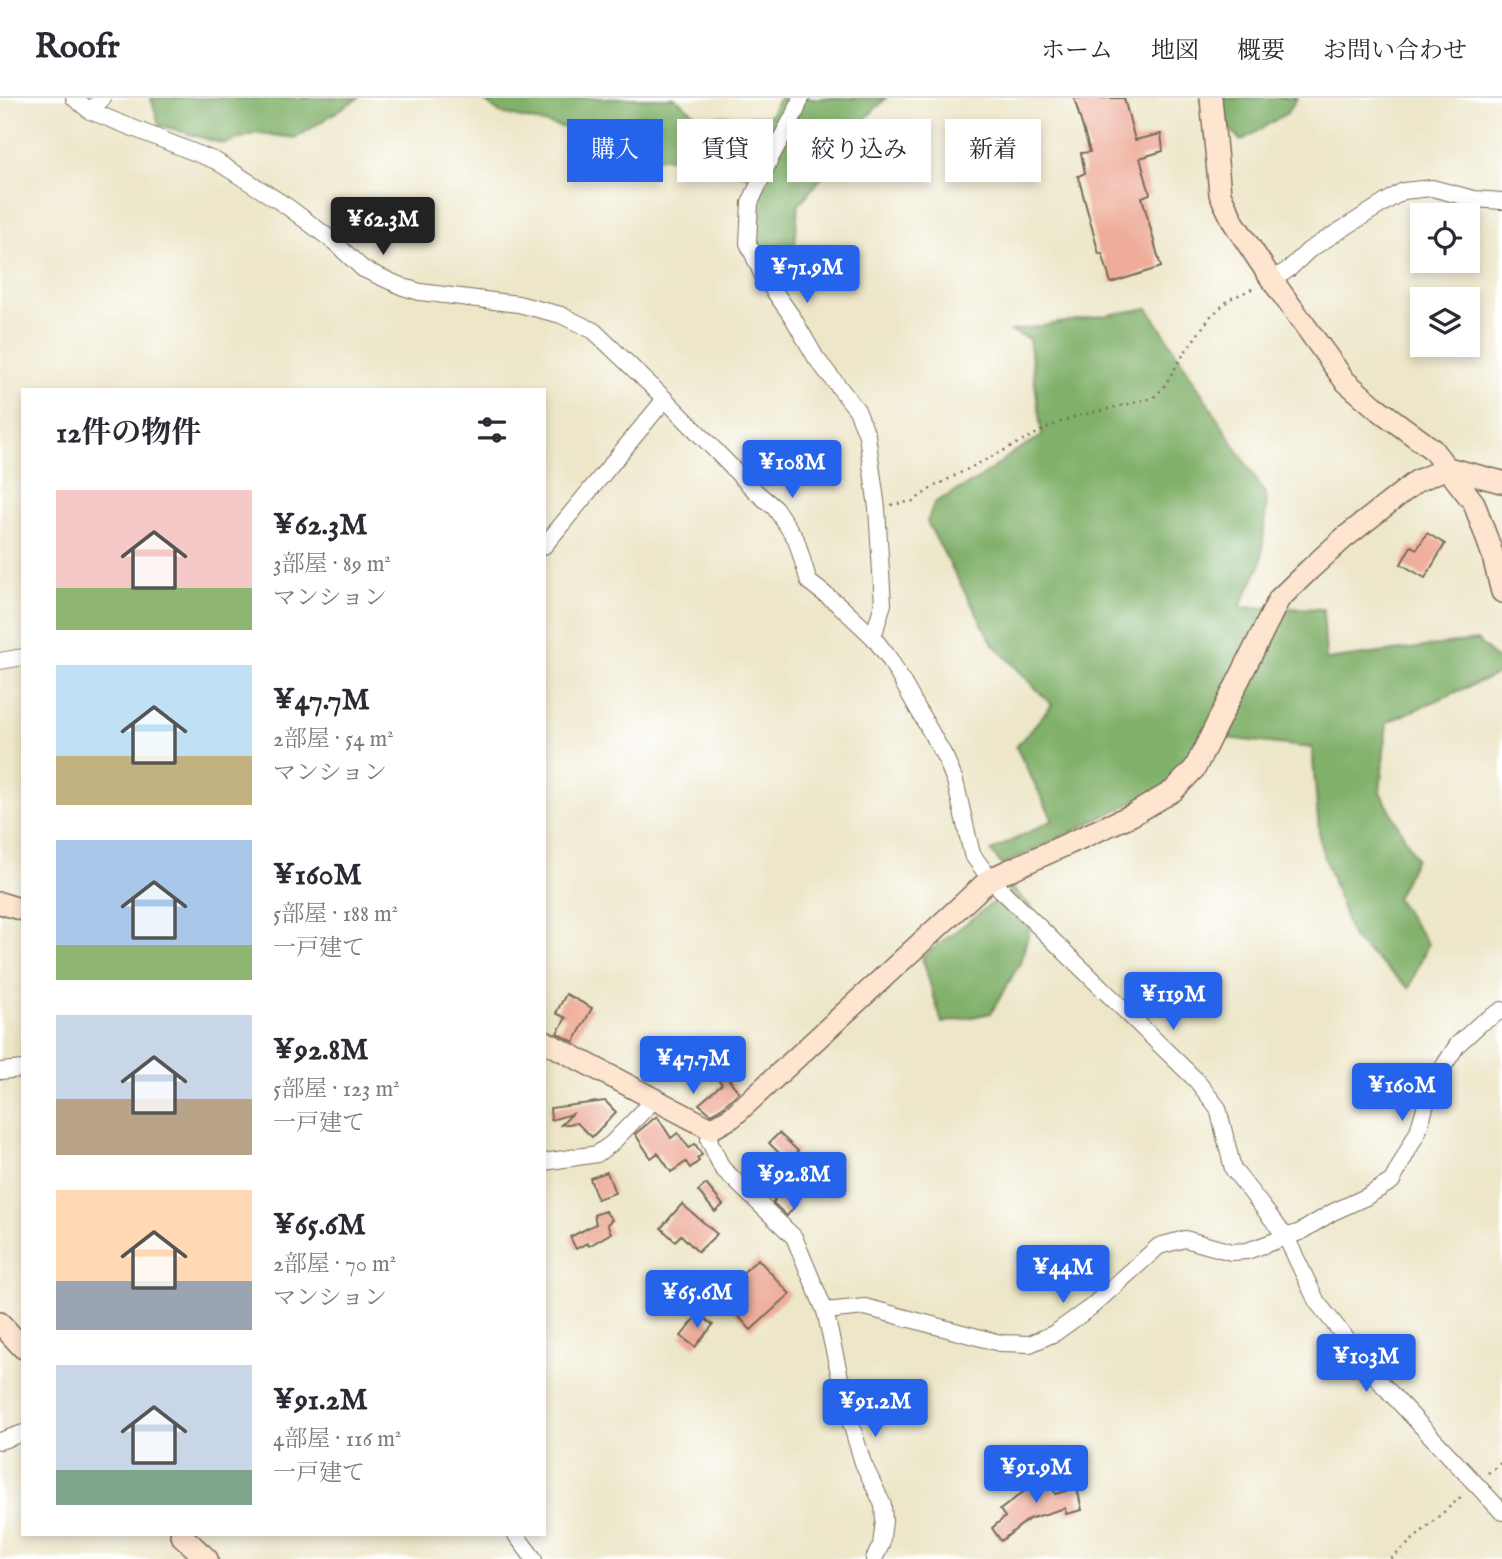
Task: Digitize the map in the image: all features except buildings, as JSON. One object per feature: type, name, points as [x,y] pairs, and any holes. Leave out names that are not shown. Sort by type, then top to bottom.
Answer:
[{"type":"street","points":[[74,98],[90,111],[216,161],[288,207],[363,268],[403,287],[420,292],[518,304],[561,315],[594,331],[665,399],[775,508],[796,539],[809,582],[839,605],[873,637],[899,675],[956,781],[972,854],[990,879],[1196,1080],[1218,1108],[1233,1169],[1286,1237],[1317,1302],[1383,1385],[1502,1512]]},
{"type":"street","points":[[90,111],[103,98]]},
{"type":"street","points":[[801,98],[750,203],[748,243],[762,274],[793,318],[816,358],[858,410],[867,435],[877,508],[883,604],[873,637]]},
{"type":"street","points":[[1211,98],[1220,194],[1234,223],[1345,381],[1432,449],[1474,503],[1492,553],[1502,592]]},
{"type":"street","points":[[1272,280],[1289,269],[1309,250],[1403,191],[1432,188],[1474,199],[1502,201]]},
{"type":"street","points":[[546,544],[665,399]]},
{"type":"street","points":[[874,1559],[881,1545],[883,1506],[863,1463],[849,1417],[825,1311],[794,1237],[722,1168],[709,1140],[711,1129],[732,1117],[990,879],[1132,815],[1184,782],[1195,768],[1279,599],[1344,538],[1417,481],[1447,468],[1502,482]]},
{"type":"street","points":[[0,661],[21,657]]},
{"type":"street","points":[[0,903],[21,909]]},
{"type":"street","points":[[825,1311],[865,1307],[1000,1343],[1030,1344],[1055,1333],[1091,1307],[1159,1246],[1185,1239],[1231,1252],[1247,1251],[1300,1232],[1392,1181],[1418,1131],[1427,1101],[1443,1067],[1458,1044],[1480,1024],[1502,1010]]},
{"type":"street","points":[[546,1042],[711,1129]]},
{"type":"street","points":[[0,1071],[21,1069]]},
{"type":"street","points":[[546,1162],[597,1154],[611,1144],[655,1099]]},
{"type":"street","points":[[0,1323],[21,1346]]},
{"type":"street","points":[[0,1441],[21,1434]]},
{"type":"street","points":[[182,1536],[207,1559]]},
{"type":"street","points":[[517,1536],[534,1559]]},
{"type":"path","points":[[877,508],[913,501],[934,486],[1074,417],[1153,398],[1163,388],[1210,316],[1230,299],[1272,280]]},
{"type":"path","points":[[1394,1558],[1502,1462]]},
{"type":"green space","points":[[151,98],[358,98],[296,138],[256,133],[224,144],[159,125]]},
{"type":"green space","points":[[481,98],[675,98],[698,116],[769,116],[780,98],[886,98],[865,119],[787,119],[787,182],[818,182],[798,205],[795,247],[762,274],[757,242],[755,182],[773,182],[773,119],[677,119],[677,158],[663,158],[663,119],[567,119],[567,128],[500,113]]},
{"type":"green space","points":[[1201,98],[1297,98],[1287,113],[1241,141]]},
{"type":"green space","points":[[1148,308],[1267,497],[1261,564],[1240,607],[1323,609],[1326,660],[1477,640],[1502,665],[1502,672],[1387,722],[1380,792],[1416,858],[1396,898],[1428,944],[1409,988],[1352,938],[1320,843],[1312,748],[1226,738],[1161,789],[1002,865],[991,851],[1053,820],[1016,747],[1052,705],[993,644],[927,522],[934,503],[980,478],[1014,452],[1042,436],[1029,339],[1011,331]]},
{"type":"green space","points":[[1012,888],[1035,911],[1020,963],[991,1013],[942,1023],[922,957]]}]
